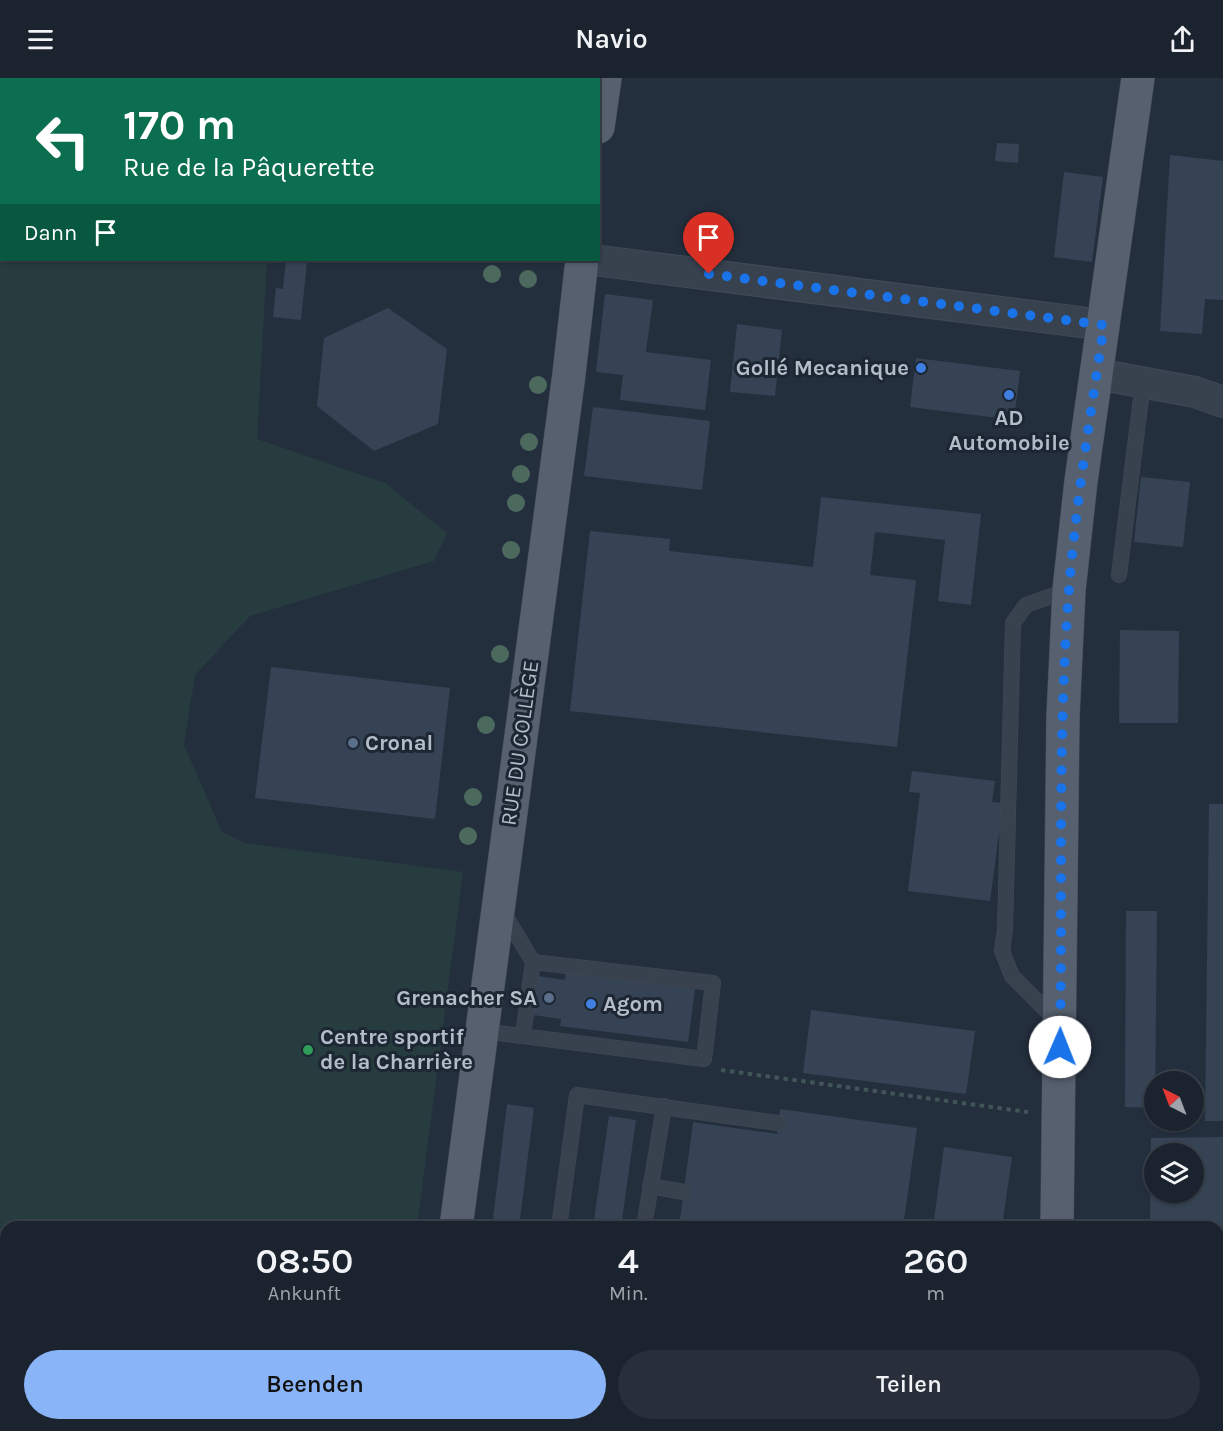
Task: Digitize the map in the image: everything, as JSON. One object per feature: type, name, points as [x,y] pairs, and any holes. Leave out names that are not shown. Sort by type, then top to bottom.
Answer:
[{"type":"main road","points":[[600,113],[605,78]]},
{"type":"main road","points":[[1057,1221],[1063,716],[1069,590],[1081,481],[1138,78]]},
{"type":"main road","name":"RUE DU COLLÈGE","points":[[457,1221],[569,374],[582,261]]},
{"type":"street","points":[[600,261],[1104,325]]},
{"type":"street","points":[[1097,374],[1195,392],[1223,402]]},
{"type":"lane","points":[[1119,575],[1143,382]]},
{"type":"lane","points":[[1061,1024],[1012,976],[1002,951],[1005,930],[1013,623],[1026,605],[1069,590]]},
{"type":"lane","points":[[498,905],[533,962],[523,1036]]},
{"type":"lane","points":[[482,1030],[704,1059],[714,982],[533,962]]},
{"type":"lane","points":[[560,1221],[578,1095],[778,1124]]},
{"type":"lane","points":[[645,1221],[664,1106]]},
{"type":"lane","points":[[650,1186],[684,1192]]},
{"type":"path","points":[[704,1059],[711,1068],[1059,1117]]},
{"type":"green space","points":[[0,261],[267,261],[257,439],[385,483],[447,533],[434,561],[250,616],[195,675],[184,745],[222,832],[244,843],[463,872],[418,1221],[0,1221]]},
{"type":"building","points":[[997,143],[1019,144],[1018,163],[995,161]]},
{"type":"building","points":[[1170,155],[1223,161],[1223,300],[1205,299],[1202,334],[1160,331]]},
{"type":"building","points":[[1064,172],[1103,177],[1092,262],[1054,257]]},
{"type":"building","points":[[286,261],[307,262],[301,320],[273,317],[276,288],[283,289]]},
{"type":"building","points":[[605,294],[653,300],[646,352],[711,360],[705,410],[620,400],[623,375],[596,372]]},
{"type":"building","points":[[388,308],[447,349],[438,424],[374,451],[317,406],[324,338]]},
{"type":"building","points":[[737,324],[782,330],[775,396],[730,392]]},
{"type":"building","points":[[916,358],[1020,371],[1014,420],[910,407]]},
{"type":"building","points":[[593,407],[710,421],[702,490],[584,476]]},
{"type":"building","points":[[1141,477],[1190,482],[1183,547],[1134,542]]},
{"type":"building","points":[[821,497],[981,514],[971,605],[938,601],[945,540],[875,532],[870,575],[916,580],[897,747],[570,711],[590,531],[670,539],[669,551],[813,567]]},
{"type":"building","points":[[1120,630],[1179,631],[1178,723],[1119,723]]},
{"type":"building","name":"Cronal","points":[[271,667],[450,688],[435,819],[255,798]]},
{"type":"building","points":[[912,771],[995,781],[992,802],[1003,803],[990,901],[908,891],[920,793],[909,792]]},
{"type":"building","points":[[1209,804],[1223,804],[1223,1121],[1205,1121]]},
{"type":"building","points":[[1126,911],[1157,911],[1155,1071],[1144,1071],[1144,1108],[1125,1107]]},
{"type":"building","points":[[566,973],[695,989],[688,1042],[560,1026],[561,1019],[533,1015],[538,976],[565,980]]},
{"type":"building","points":[[811,1010],[975,1031],[966,1094],[803,1073]]},
{"type":"building","points":[[507,1104],[534,1108],[520,1221],[493,1221]]},
{"type":"building","points":[[780,1109],[917,1128],[904,1221],[680,1221],[693,1122],[777,1134]]},
{"type":"building","points":[[609,1116],[636,1120],[622,1221],[594,1221]]},
{"type":"building","points":[[1223,1137],[1223,1221],[1150,1221],[1150,1203],[1204,1203],[1204,1143],[1151,1143],[1151,1138]]},
{"type":"building","points":[[944,1147],[1012,1157],[1003,1221],[934,1221]]},
{"type":"place","name":"Gollé Mecanique","points":[[921,368]]},
{"type":"place","name":"AD Automobile","points":[[1009,395]]},
{"type":"place","name":"Cronal","points":[[353,743]]},
{"type":"place","name":"Grenacher SA","points":[[549,998]]},
{"type":"place","name":"Agom","points":[[591,1004]]},
{"type":"place","name":"Centre sportif de la Charrière","points":[[308,1050]]},
{"type":"route","points":[[709,274],[1104,325],[1081,481],[1069,590],[1063,716],[1060,1047]]}]
